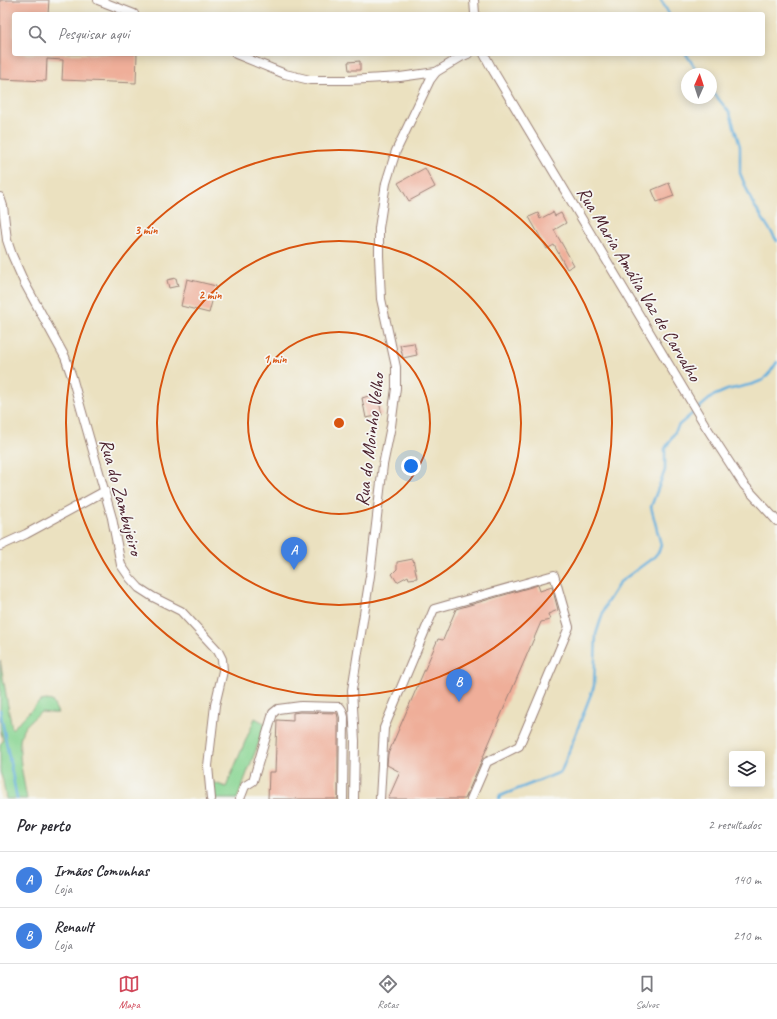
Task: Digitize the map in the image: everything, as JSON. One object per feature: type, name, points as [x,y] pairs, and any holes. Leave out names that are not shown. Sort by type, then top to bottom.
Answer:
[{"type":"street","points":[[98,0],[129,12]]},
{"type":"street","points":[[474,0],[474,12]]},
{"type":"street","points":[[241,56],[285,74],[310,80],[348,80],[400,77],[436,72],[461,56]]},
{"type":"street","name":"Rua Maria Amália Vaz de Carvalho","points":[[483,56],[495,74],[705,425],[744,485],[777,521]]},
{"type":"street","name":"Rua do Moinho Velho","points":[[354,799],[355,741],[352,690],[370,576],[383,465],[391,426],[396,388],[396,367],[382,299],[379,228],[386,183],[396,151],[430,80],[436,72]]},
{"type":"street","name":"Rua do Zambujeiro","points":[[0,197],[3,206],[7,240],[12,255],[24,282],[65,357],[72,377],[105,491],[122,565],[130,578],[139,588],[182,611],[218,651],[222,659],[223,671],[215,705],[208,766],[211,799]]},
{"type":"street","points":[[0,546],[26,534],[105,491]]},
{"type":"street","points":[[380,799],[384,728],[434,609],[554,575],[569,627],[519,746],[488,762],[471,799]]},
{"type":"street","points":[[240,799],[244,786],[253,781],[274,713],[278,709],[301,706],[340,707],[342,710],[344,717],[343,799]]},
{"type":"green space","points":[[0,660],[12,729],[40,701],[52,701],[58,713],[41,712],[23,730],[20,754],[27,799],[6,799],[0,772],[0,744],[3,741],[0,728]]},
{"type":"green space","points":[[255,718],[266,724],[237,799],[215,799],[212,782],[226,787]]},
{"type":"building","points":[[0,0],[49,0],[48,12],[12,12],[12,56],[137,56],[136,83],[62,80],[63,60],[47,59],[46,81],[0,79]]},
{"type":"building","points":[[360,61],[360,70],[349,70],[348,62]]},
{"type":"building","points":[[425,168],[435,187],[409,201],[398,183]]},
{"type":"building","points":[[669,183],[674,196],[657,202],[652,190]]},
{"type":"building","points":[[553,212],[555,216],[561,213],[566,223],[554,230],[574,265],[567,269],[554,245],[547,249],[529,217],[538,213],[540,219]]},
{"type":"building","points":[[176,278],[178,286],[169,288],[167,280]]},
{"type":"building","points":[[187,279],[216,286],[209,313],[181,306]]},
{"type":"building","points":[[414,343],[417,355],[403,358],[400,345]]},
{"type":"building","points":[[372,395],[373,398],[378,397],[382,415],[366,418],[362,398]]},
{"type":"building","points":[[413,559],[417,578],[409,579],[408,576],[397,582],[392,574],[397,569],[397,562]]},
{"type":"building","points":[[538,585],[540,591],[552,587],[558,610],[548,614],[550,620],[541,622],[465,799],[388,799],[400,772],[387,765],[388,754],[438,639],[443,640],[456,609]]},
{"type":"building","points":[[293,713],[337,713],[338,799],[268,799],[269,772],[275,772],[277,720],[293,721]]},
{"type":"waterway","points":[[661,0],[668,12]]},
{"type":"waterway","points":[[687,56],[695,68]]},
{"type":"waterway","points":[[717,97],[730,113],[740,146],[740,173],[752,202],[777,241]]},
{"type":"waterway","points":[[499,799],[500,796],[561,772],[594,686],[596,634],[606,604],[620,582],[654,557],[659,551],[661,545],[651,507],[665,470],[665,449],[679,425],[713,396],[727,390],[763,380],[777,362]]},
{"type":"waterway","points":[[0,710],[17,799]]},
{"type":"place","name":"Irmãos Comunhas","points":[[294,570]]},
{"type":"place","name":"Renault","points":[[459,702]]}]
